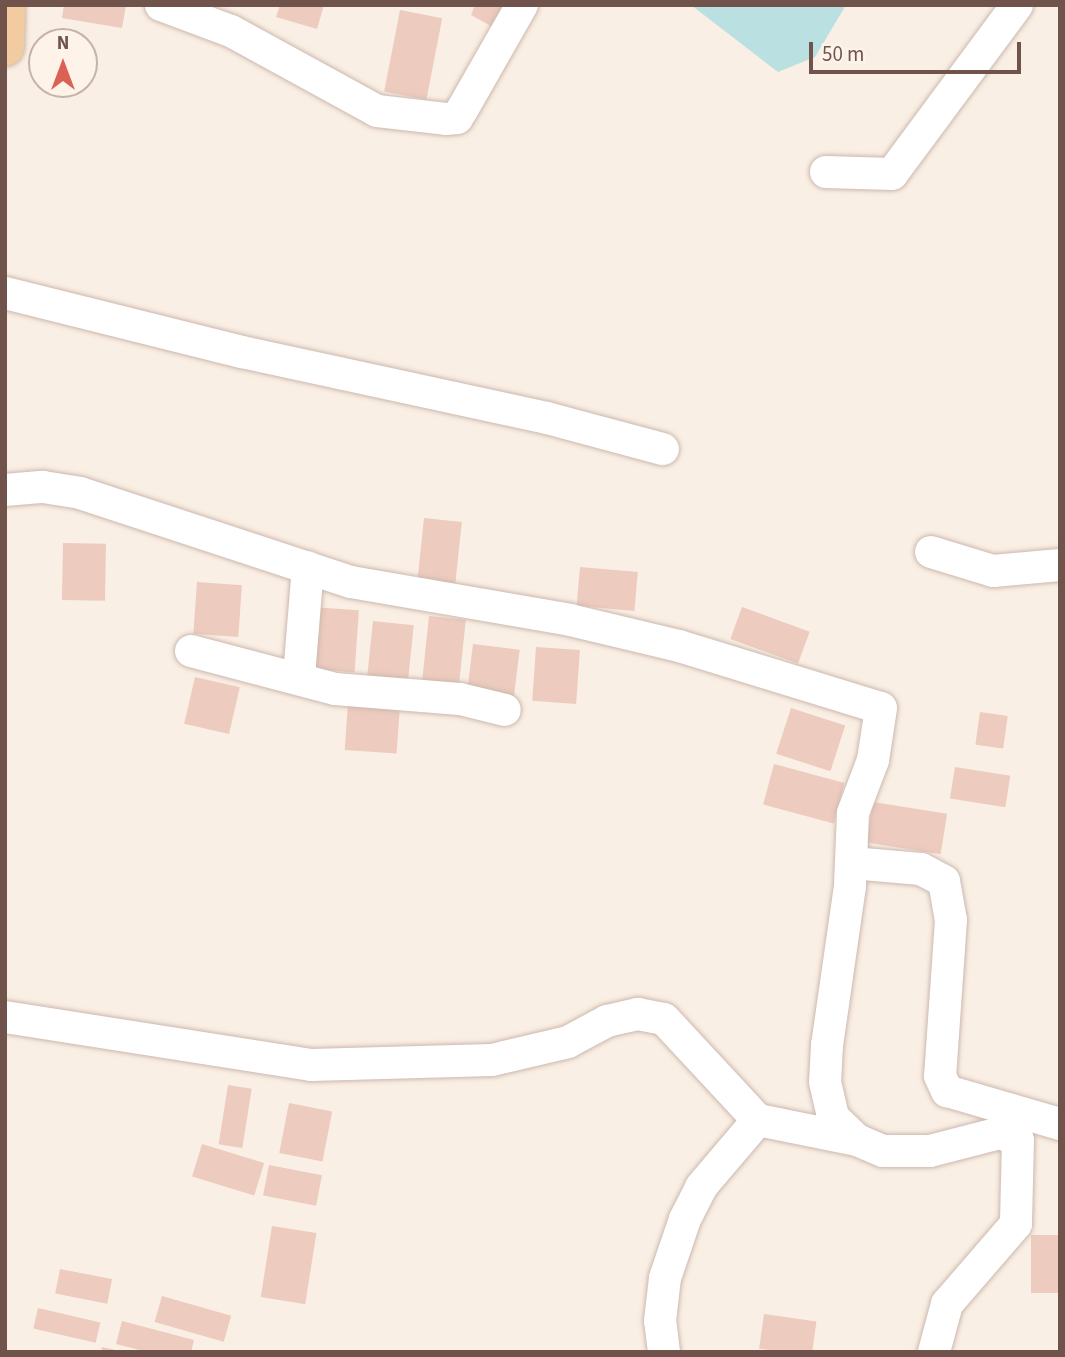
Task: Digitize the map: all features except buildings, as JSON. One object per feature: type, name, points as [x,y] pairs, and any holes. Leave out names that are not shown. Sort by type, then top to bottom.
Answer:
[{"type":"main road","points":[[5,47],[6,5]]},
{"type":"street","points":[[161,5],[230,31],[377,110],[446,118],[457,118],[463,110],[522,5]]},
{"type":"street","points":[[825,172],[892,173],[1017,5]]},
{"type":"street","points":[[5,293],[242,352],[547,418],[663,449]]},
{"type":"street","points":[[5,490],[43,486],[80,493],[397,593],[570,620],[679,646],[881,708],[873,760],[853,813],[852,863],[825,1082],[833,1117],[857,1140]]},
{"type":"street","points":[[931,552],[993,571],[1060,565]]},
{"type":"street","points":[[299,677],[308,567]]},
{"type":"street","points":[[191,651],[299,677],[335,689],[460,699],[505,710]]},
{"type":"street","points":[[852,863],[921,869],[944,881],[951,920],[940,1076],[947,1091],[1060,1124]]},
{"type":"street","points":[[5,1017],[311,1065],[492,1060],[568,1042],[607,1021],[638,1014],[664,1019],[758,1120],[857,1140],[883,1151],[930,1151],[1000,1133],[1018,1140],[1016,1224],[947,1304],[934,1352]]},
{"type":"street","points":[[664,1352],[660,1321],[665,1278],[685,1219],[707,1179],[758,1120]]},
{"type":"water","points":[[691,5],[846,5],[815,57],[778,72]]}]
